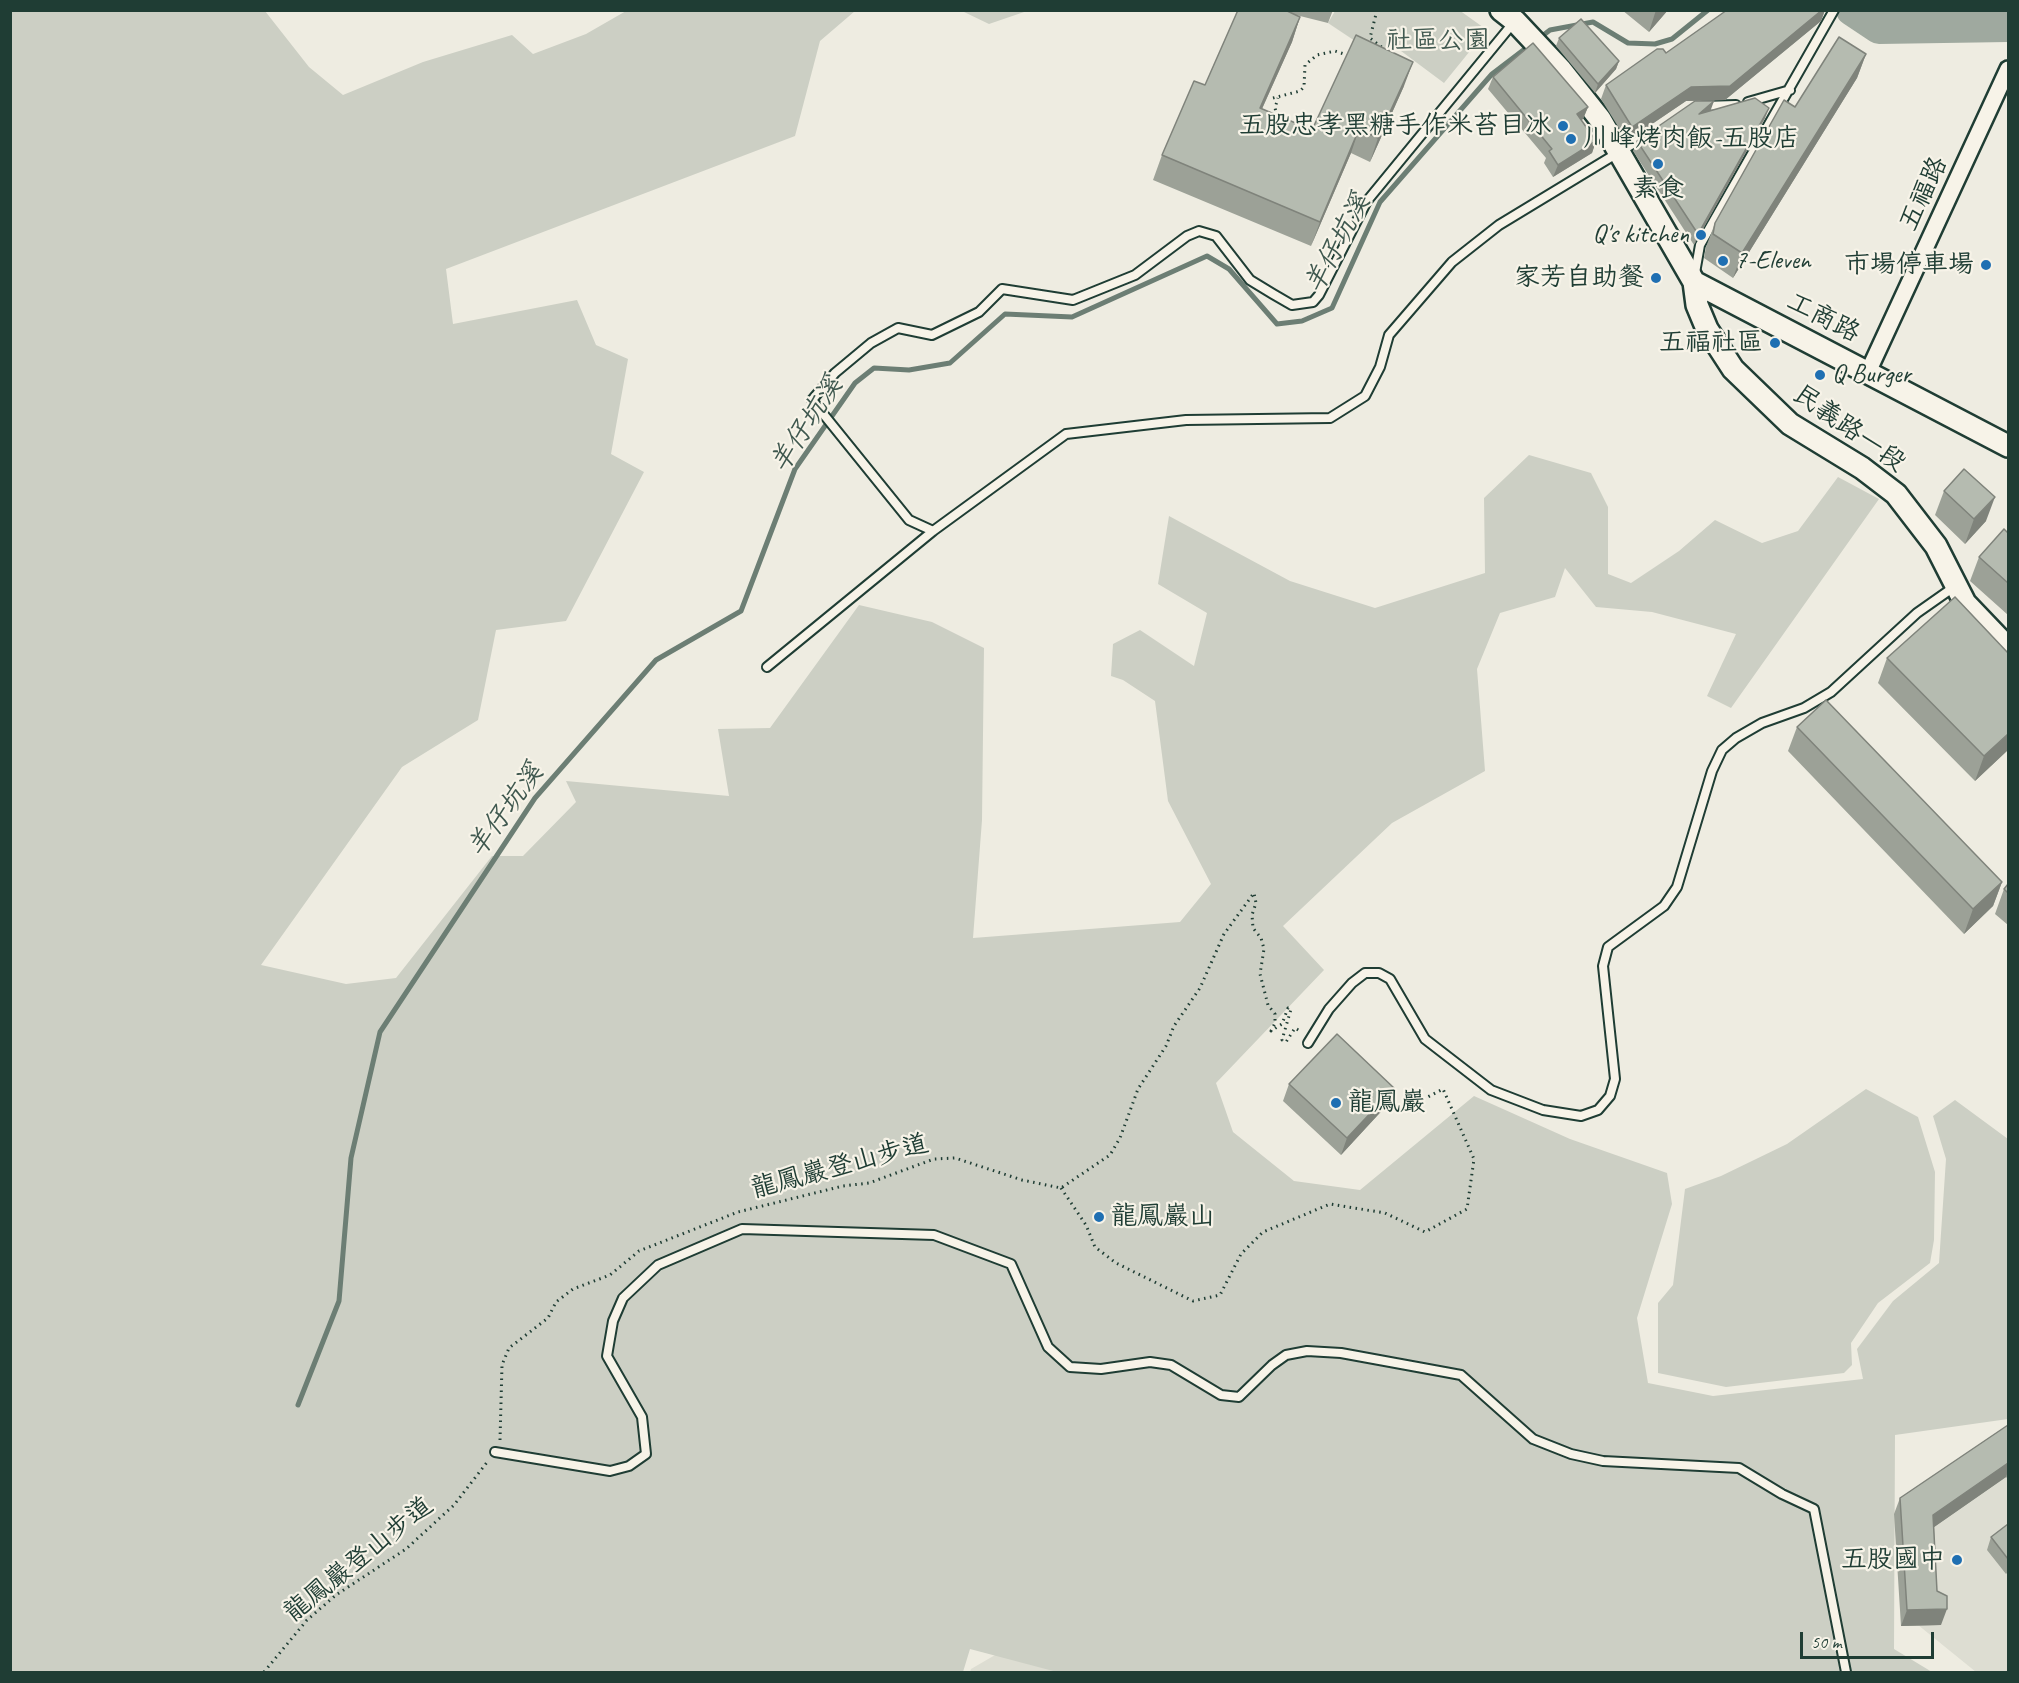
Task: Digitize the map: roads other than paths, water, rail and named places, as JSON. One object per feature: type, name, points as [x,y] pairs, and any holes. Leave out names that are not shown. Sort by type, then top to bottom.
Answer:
[{"type":"main road","name":"民義路一段","points":[[1508,16],[1561,70],[1593,111],[1620,153],[1694,282],[1697,305],[1707,329],[1733,369],[1790,424],[1862,468],[1896,494],[1936,546],[1965,603],[2008,648]]},
{"type":"main road","name":"工商路","points":[[1694,282],[2008,447]]},
{"type":"street","name":"五福路","points":[[1868,372],[2008,69]]},
{"type":"lane","points":[[1694,282],[1700,245],[1833,12]]},
{"type":"lane","points":[[933,531],[909,520],[812,400],[835,373],[871,343],[898,328],[932,335],[979,312],[1002,289],[1073,300],[1135,275],[1187,236],[1199,231],[1216,236],[1250,280],[1292,305],[1313,302],[1320,295],[1367,201],[1508,16]]},
{"type":"lane","points":[[1689,106],[1733,106],[1790,90]]},
{"type":"lane","points":[[767,667],[933,531],[1066,434],[1186,420],[1330,418],[1365,396],[1380,367],[1389,335],[1452,262],[1499,225],[1650,133]]},
{"type":"lane","points":[[1308,1043],[1329,1009],[1352,983],[1365,973],[1379,974],[1390,979],[1425,1039],[1491,1090],[1543,1110],[1581,1116],[1598,1110],[1610,1096],[1615,1079],[1603,966],[1608,947],[1664,906],[1677,887],[1712,771],[1722,750],[1744,733],[1804,708],[1831,692],[1917,614],[1956,587]]},
{"type":"lane","points":[[495,1452],[610,1471],[629,1466],[646,1454],[642,1417],[607,1356],[613,1321],[623,1298],[658,1265],[742,1229],[934,1235],[1011,1264],[1048,1347],[1070,1367],[1101,1370],[1150,1362],[1171,1365],[1221,1395],[1239,1397],[1272,1365],[1286,1355],[1307,1351],[1341,1353],[1461,1375],[1533,1439],[1571,1454],[1602,1461],[1739,1468],[1782,1494],[1814,1509],[1846,1672]]},
{"type":"waterway","name":"羊仔坑溪","points":[[1537,40],[1550,30],[1593,22],[1628,43],[1655,44],[1672,39],[1708,10]]},
{"type":"waterway","points":[[1852,10],[1879,28],[2008,26]]},
{"type":"waterway","name":"羊仔坑溪","points":[[298,1405],[339,1301],[351,1158],[380,1032],[535,798],[656,660],[741,611],[795,469],[855,383],[874,368],[909,370],[950,363],[1005,314],[1072,317],[1207,256],[1229,269],[1277,324],[1302,321],[1332,308],[1380,202],[1492,74],[1530,45]]},
{"type":"place","name":"五股忠孝黑糖手作米苔目冰","points":[[1563,126]]},
{"type":"place","name":"川峰烤肉飯-五股店","points":[[1571,139]]},
{"type":"place","name":"素食","points":[[1658,164]]},
{"type":"place","name":"Q's kitchen","points":[[1701,235]]},
{"type":"place","name":"7-Eleven","points":[[1723,261]]},
{"type":"place","name":"市場停車場","points":[[1986,265]]},
{"type":"place","name":"家芳自助餐","points":[[1656,278]]},
{"type":"place","name":"五福社區","points":[[1775,343]]},
{"type":"place","name":"Q Burger","points":[[1820,375]]},
{"type":"place","name":"龍鳳巖","points":[[1336,1103]]},
{"type":"place","name":"龍鳳巖山","points":[[1099,1217]]},
{"type":"place","name":"五股國中","points":[[1957,1560]]},
{"type":"park label","name":"社區公園","points":[[1438,41]]}]
